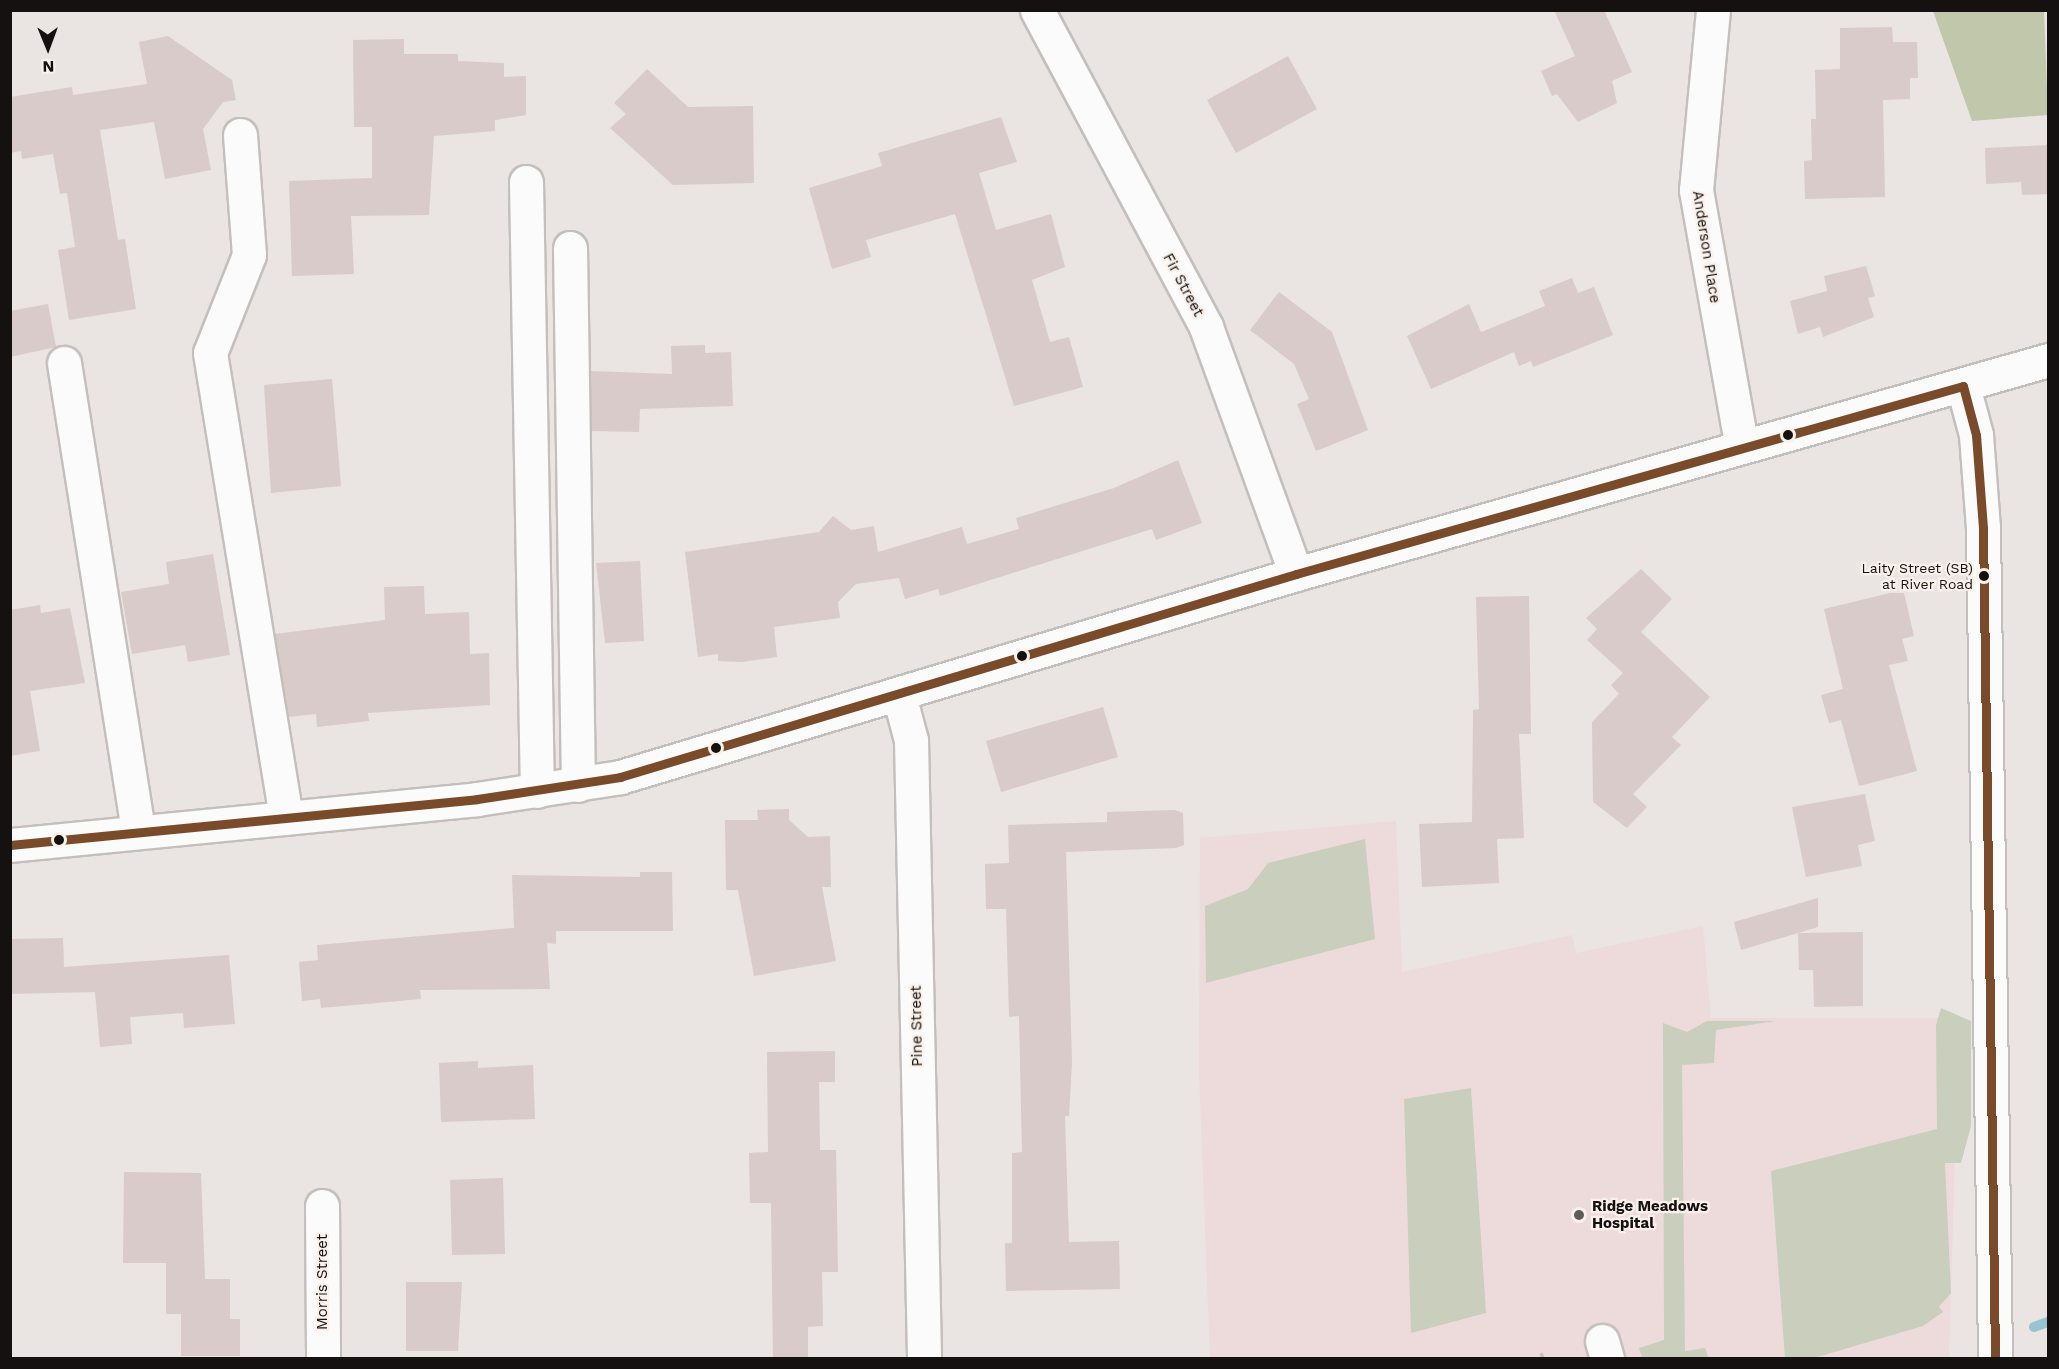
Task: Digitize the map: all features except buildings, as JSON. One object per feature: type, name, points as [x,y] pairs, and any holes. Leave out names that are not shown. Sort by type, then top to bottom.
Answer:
[{"type":"street","name":"Fir Street","points":[[1037,10],[1206,327],[1296,574]]},
{"type":"street","name":"Anderson Place","points":[[1713,10],[1696,190],[1742,447]]},
{"type":"street","points":[[240,135],[249,255],[210,353],[286,818]]},
{"type":"street","points":[[526,182],[537,791]]},
{"type":"street","points":[[570,248],[578,785]]},
{"type":"street","points":[[10,845],[286,818],[578,785],[899,695],[1296,574],[2049,360]]},
{"type":"street","points":[[64,363],[138,832]]},
{"type":"street","points":[[1963,386],[1976,435],[1983,528],[1995,1359]]},
{"type":"street","name":"Pine Street","points":[[899,695],[911,740],[924,1359]]},
{"type":"street","name":"Morris Street","points":[[322,1206],[323,1359]]},
{"type":"shaded area","name":"Ridge Meadows Hospital","points":[[1396,821],[1402,972],[1572,935],[1576,953],[1703,926],[1711,1018],[1959,1018],[1949,1358],[1210,1358],[1199,1072],[1200,838]]},
{"type":"green space","points":[[1933,11],[2044,11],[2048,115],[1972,121]]},
{"type":"green space","points":[[1365,839],[1375,939],[1206,983],[1205,906],[1248,889],[1268,863]]},
{"type":"green space","points":[[1941,1008],[1971,1021],[1971,1126],[1961,1163],[1945,1163],[1951,1293],[1939,1307],[1943,1312],[1923,1326],[1814,1358],[1785,1358],[1771,1171],[1937,1129],[1936,1025]]},
{"type":"green space","points":[[1707,1021],[1776,1021],[1716,1030],[1714,1063],[1682,1065],[1685,1351],[1705,1348],[1709,1358],[1642,1358],[1639,1348],[1664,1340],[1663,1023],[1687,1032]]},
{"type":"green space","points":[[1471,1088],[1486,1313],[1411,1333],[1404,1099]]},
{"type":"waterway","points":[[2034,1327],[2048,1322]]},
{"type":"transit line","points":[[1963,386],[1976,435],[1983,528],[1995,1358]]},
{"type":"transit line","points":[[10,845],[477,799],[620,777],[1296,574],[1963,386]]},
{"type":"place","name":"Laity Street (SB) at River Road","points":[[1984,576]]},
{"type":"place","name":"Ridge Meadows Hospital","points":[[1579,1215]]}]
